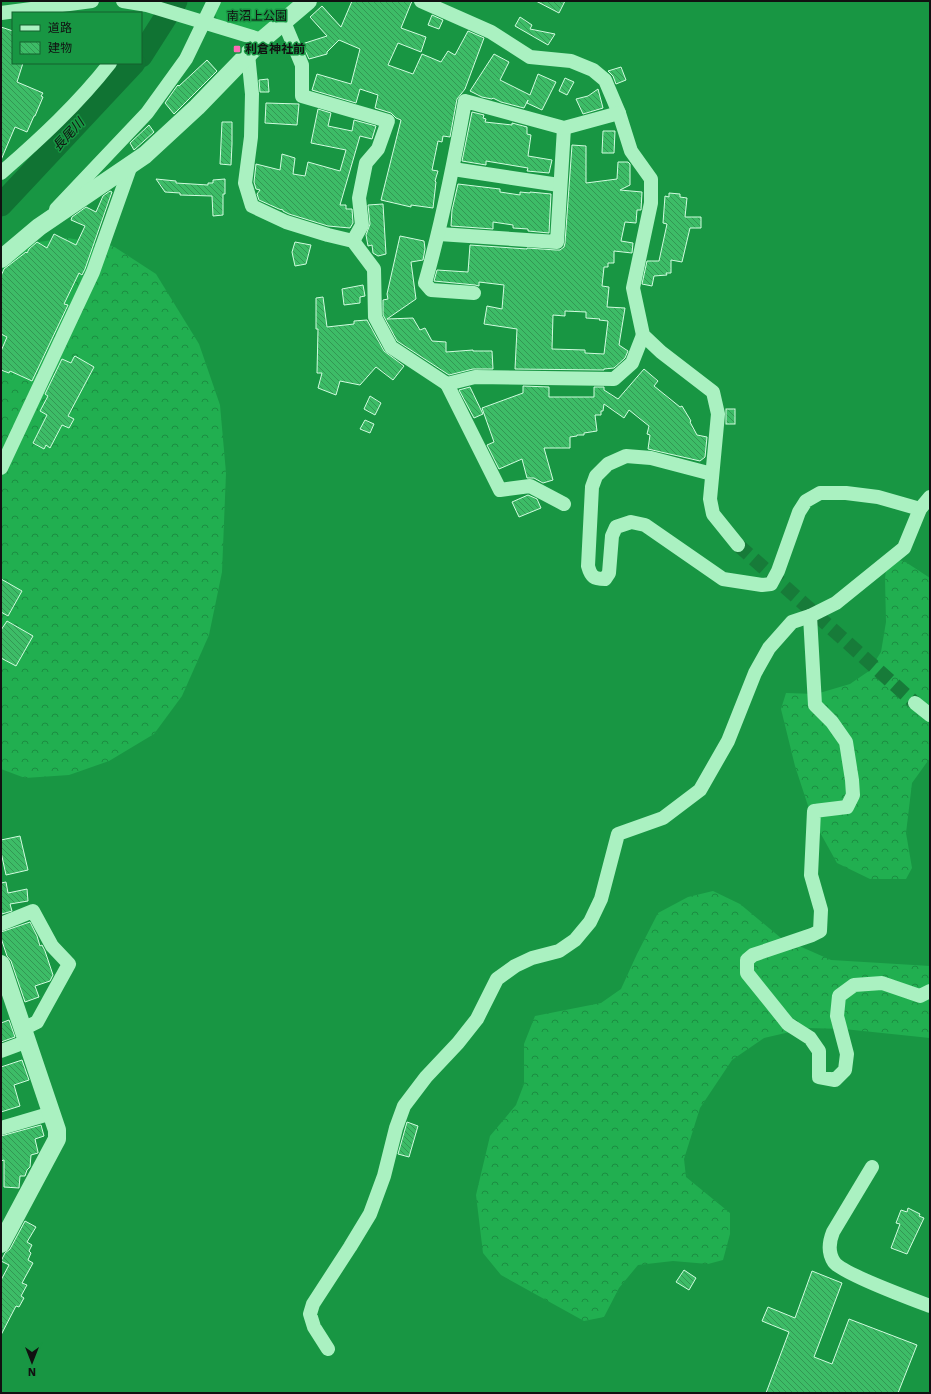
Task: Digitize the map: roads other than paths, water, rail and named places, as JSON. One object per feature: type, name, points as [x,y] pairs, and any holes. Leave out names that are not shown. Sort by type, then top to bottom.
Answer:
[{"type":"street","points":[[1,13],[62,3],[92,1]]},
{"type":"street","points":[[123,1],[262,40]]},
{"type":"street","points":[[39,227],[148,114],[186,59],[201,22],[214,1]]},
{"type":"street","points":[[1,259],[39,227],[145,155],[197,107],[262,40],[308,1]]},
{"type":"street","points":[[421,1],[491,32],[530,57],[571,61],[593,70],[605,80],[619,113],[630,151],[651,179],[651,203],[633,288],[643,335],[632,363],[614,379],[475,377],[447,384]]},
{"type":"street","points":[[284,22],[302,65],[302,96],[388,121],[378,149],[366,163],[359,198],[362,225],[353,241]]},
{"type":"street","points":[[248,54],[252,94],[251,137],[245,183],[252,206],[286,222],[353,241],[374,269],[375,317],[391,347],[447,384],[500,490],[530,486],[564,504]]},
{"type":"street","points":[[1,173],[37,141],[91,86],[109,64]]},
{"type":"street","points":[[474,293],[431,290],[425,283],[439,234],[453,170],[465,101],[564,128],[619,113]]},
{"type":"street","points":[[439,234],[557,242],[559,185],[564,128]]},
{"type":"street","points":[[1,468],[93,272],[130,165]]},
{"type":"street","points":[[453,170],[559,185]]},
{"type":"street","points":[[643,335],[661,352],[713,392],[718,414],[710,499],[713,514],[738,545]]},
{"type":"street","points":[[712,474],[651,458],[626,456],[608,464],[596,476],[592,487],[588,566],[591,576],[596,579],[605,579],[609,572],[612,536],[616,527],[631,522],[645,525],[723,579],[762,585],[771,584],[778,571],[799,512],[806,501],[820,493],[846,493],[878,497],[920,509]]},
{"type":"street","points":[[328,1350],[314,1327],[310,1314],[313,1304],[370,1214],[384,1176],[396,1128],[404,1106],[426,1076],[458,1043],[477,1019],[497,979],[515,966],[532,958],[559,951],[575,940],[590,922],[601,900],[618,834],[663,818],[700,790],[728,741],[755,673],[769,648],[792,622],[810,616],[836,603],[904,548],[920,509],[930,497]]},
{"type":"street","points":[[810,616],[815,705],[832,722],[846,742],[853,795],[847,807],[814,811],[812,875],[821,910],[820,931],[812,936],[754,955],[747,960],[747,973],[788,1024],[810,1038],[819,1051],[819,1076],[836,1080],[845,1070],[847,1054],[837,1016],[839,996],[854,985],[882,983],[920,996],[930,991]]},
{"type":"street","points":[[915,703],[930,715]]},
{"type":"street","points":[[1,924],[33,911],[52,946],[69,964],[36,1022],[25,1035],[1,1051]]},
{"type":"street","points":[[1,1244],[57,1139],[57,1130],[52,1113],[2,971]]},
{"type":"street","points":[[1,1128],[52,1113]]},
{"type":"street","points":[[872,1167],[833,1232],[830,1241],[830,1251],[834,1263],[848,1272],[930,1306]]},
{"type":"waterway","name":"長尾川","points":[[142,54],[176,1]]},
{"type":"waterway","name":"長尾川","points":[[1,205],[133,64]]},
{"type":"tunnel","points":[[738,545],[915,703]]},
{"type":"place","name":"利倉神社前","points":[[237,49]]},
{"type":"park label","name":"南沼上公園","points":[[257,16]]}]
